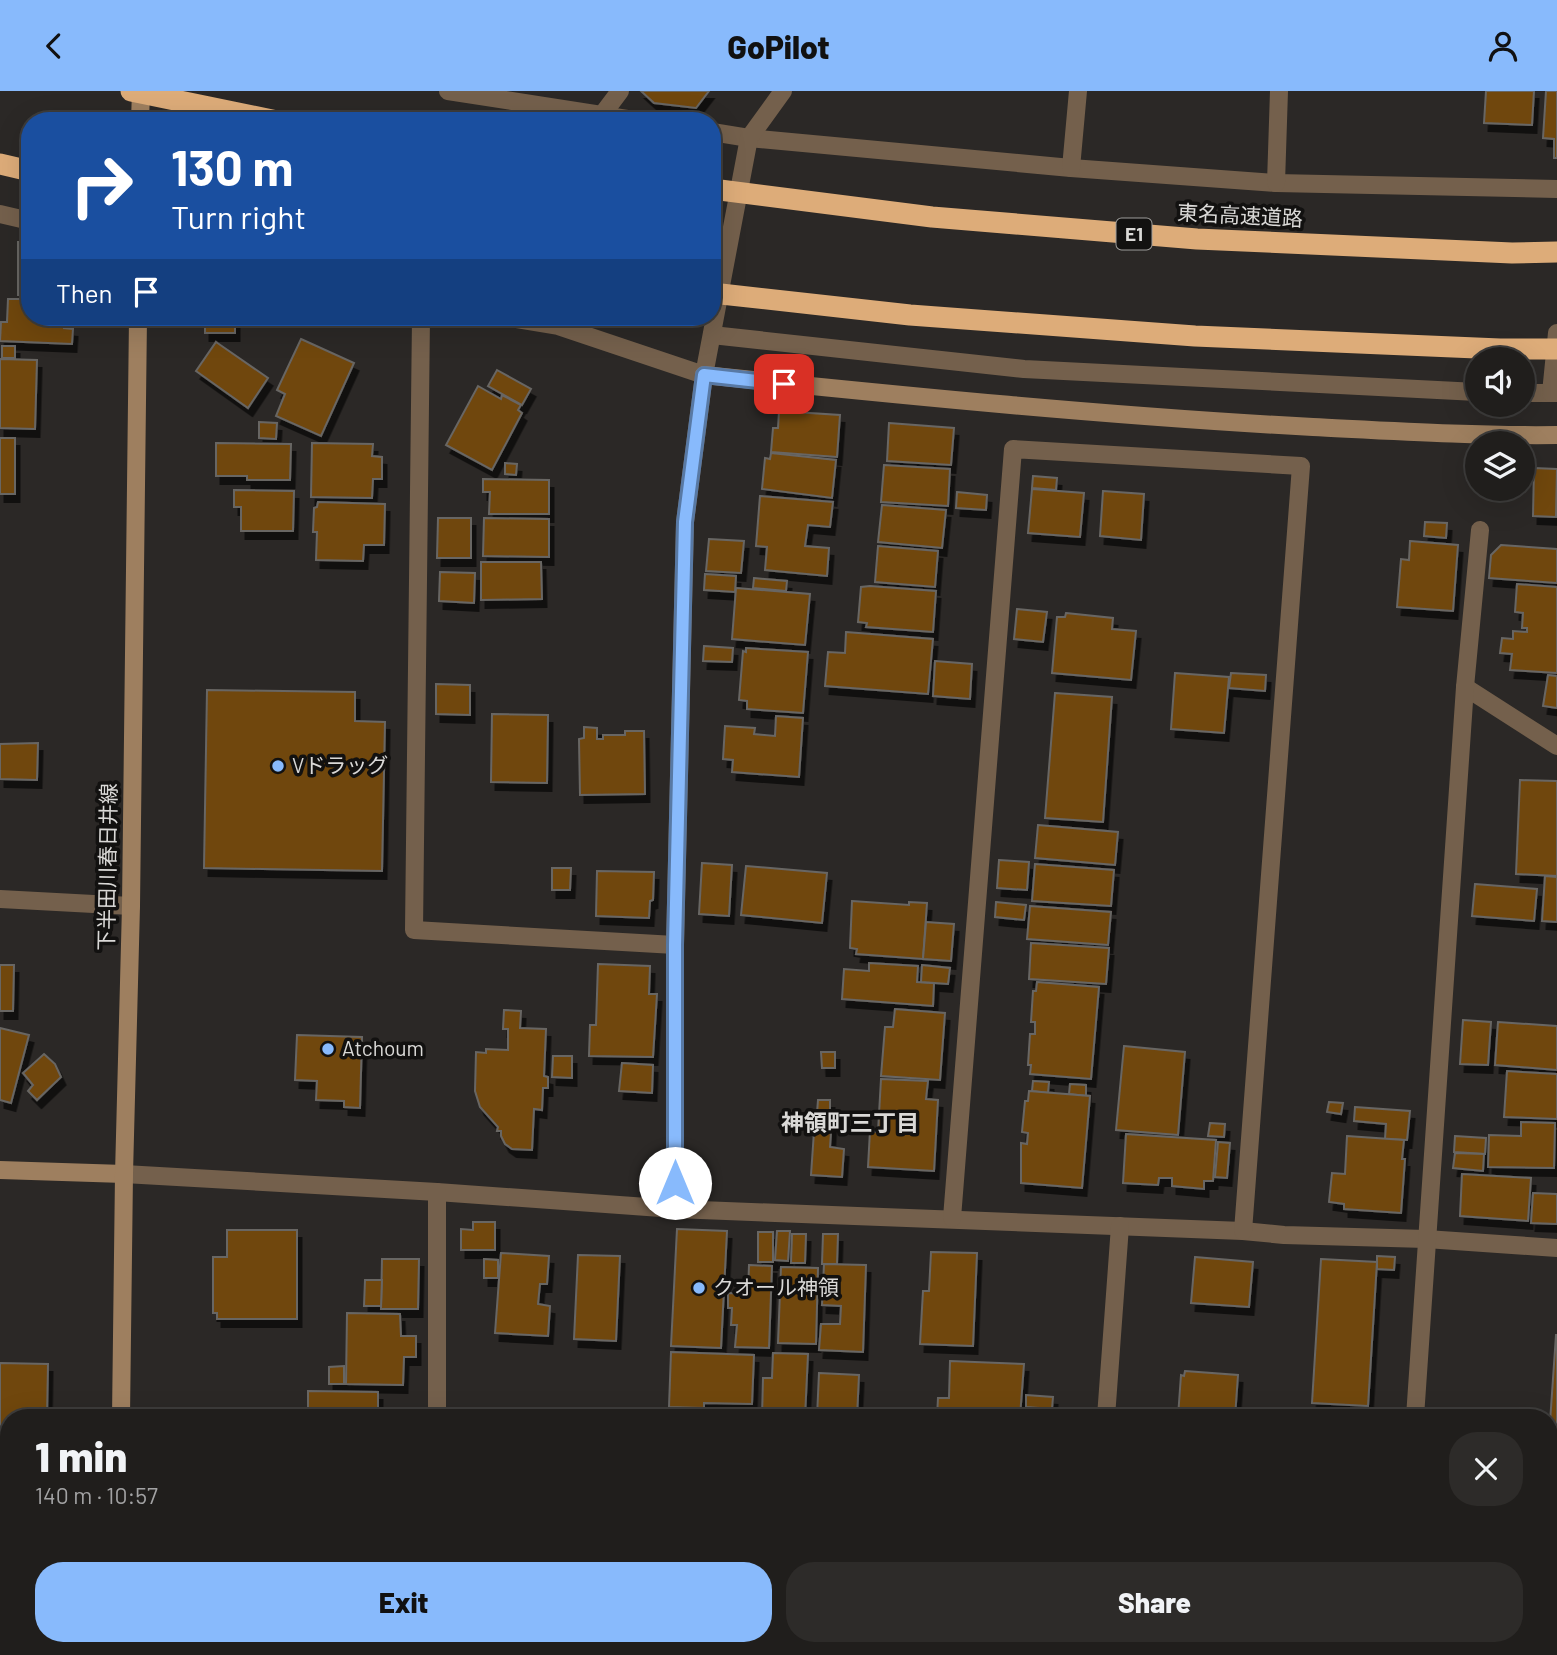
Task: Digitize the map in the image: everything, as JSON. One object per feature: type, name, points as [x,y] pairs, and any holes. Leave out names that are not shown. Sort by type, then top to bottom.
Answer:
[{"type":"highway","points":[[131,91],[233,112]]},
{"type":"highway","points":[[0,164],[21,169]]},
{"type":"highway","name":"東名高速道路","points":[[721,190],[932,217],[1197,239],[1512,253],[1557,252]]},
{"type":"highway","points":[[721,294],[910,315],[1195,337],[1557,349]]},
{"type":"main road","points":[[141,91],[141,112]]},
{"type":"main road","name":"下半田川春日井線","points":[[121,1409],[131,906],[138,326]]},
{"type":"main road","points":[[704,375],[997,405],[1273,425],[1517,436],[1557,435]]},
{"type":"main road","points":[[0,1170],[124,1174]]},
{"type":"street","points":[[448,91],[583,112]]},
{"type":"street","points":[[604,112],[620,91]]},
{"type":"street","points":[[721,287],[749,138],[783,91]]},
{"type":"street","points":[[1071,168],[1078,91]]},
{"type":"street","points":[[1276,183],[1279,91]]},
{"type":"street","points":[[721,133],[1071,168],[1276,183],[1557,188]]},
{"type":"street","points":[[0,214],[21,219]]},
{"type":"street","points":[[421,326],[414,930],[675,945]]},
{"type":"street","points":[[558,326],[704,375]]},
{"type":"street","points":[[675,1209],[675,945],[685,522],[704,375],[714,326]]},
{"type":"street","points":[[1535,393],[1554,393],[1557,333]]},
{"type":"street","points":[[712,335],[1024,369],[1465,391]]},
{"type":"street","points":[[952,1219],[1013,449],[1301,466],[1243,1231]]},
{"type":"street","points":[[1415,1409],[1465,687],[1480,530]]},
{"type":"street","points":[[1465,687],[1557,747]]},
{"type":"street","points":[[0,899],[131,906]]},
{"type":"street","points":[[124,1174],[675,1209],[1426,1239],[1557,1248]]},
{"type":"street","points":[[437,1192],[437,1409]]},
{"type":"street","points":[[1107,1409],[1120,1226]]},
{"type":"building","points":[[641,91],[709,91],[696,108],[654,103]]},
{"type":"building","points":[[1486,91],[1534,91],[1532,125],[1484,123]]},
{"type":"building","points":[[1546,91],[1557,91],[1557,158],[1554,158],[1554,139],[1543,138]]},
{"type":"building","points":[[18,242],[21,242],[21,295],[18,295]]},
{"type":"building","points":[[8,299],[21,299],[21,326],[64,326],[73,329],[72,344],[0,341],[1,322],[7,322]]},
{"type":"building","points":[[205,326],[235,326],[235,333],[205,333]]},
{"type":"building","points":[[301,339],[354,363],[321,436],[276,416],[285,394],[277,390]]},
{"type":"building","points":[[216,342],[268,378],[248,408],[196,371]]},
{"type":"building","points":[[2,346],[15,346],[15,358],[2,358]]},
{"type":"building","points":[[0,359],[37,360],[35,429],[0,428]]},
{"type":"building","points":[[497,370],[531,389],[522,405],[488,386]]},
{"type":"building","points":[[478,386],[501,399],[502,395],[521,405],[518,410],[522,413],[492,470],[446,445]]},
{"type":"building","points":[[779,411],[840,415],[837,457],[771,452],[773,428],[778,428]]},
{"type":"building","points":[[259,422],[277,423],[276,439],[259,438]]},
{"type":"building","points":[[889,423],[954,428],[951,465],[887,461]]},
{"type":"building","points":[[0,438],[15,438],[15,494],[0,494]]},
{"type":"building","points":[[216,443],[291,444],[290,480],[247,480],[247,476],[216,476]]},
{"type":"building","points":[[312,443],[373,444],[372,456],[382,457],[382,479],[373,479],[372,498],[311,497]]},
{"type":"building","points":[[771,453],[836,460],[832,498],[762,489],[765,458],[770,459]]},
{"type":"building","points":[[505,463],[517,464],[516,475],[505,474]]},
{"type":"building","points":[[884,465],[950,469],[948,506],[881,502]]},
{"type":"building","points":[[1535,468],[1557,469],[1556,517],[1533,516]]},
{"type":"building","points":[[1033,476],[1057,478],[1056,490],[1032,488]]},
{"type":"building","points":[[483,479],[549,480],[549,514],[489,514],[490,492],[483,492]]},
{"type":"building","points":[[1032,489],[1084,493],[1080,537],[1028,533]]},
{"type":"building","points":[[234,490],[294,491],[293,531],[241,531],[241,507],[234,507]]},
{"type":"building","points":[[1103,491],[1144,494],[1141,540],[1100,536]]},
{"type":"building","points":[[957,492],[987,495],[986,510],[956,508]]},
{"type":"building","points":[[760,496],[833,502],[830,527],[808,525],[805,546],[829,548],[827,576],[765,570],[767,547],[756,546]]},
{"type":"building","points":[[318,502],[385,504],[384,545],[364,545],[363,561],[316,560],[317,532],[313,532],[314,508]]},
{"type":"building","points":[[882,505],[946,510],[942,548],[878,542]]},
{"type":"building","points":[[438,518],[471,518],[471,558],[437,558]]},
{"type":"building","points":[[484,518],[549,519],[549,557],[483,556]]},
{"type":"building","points":[[1425,522],[1447,523],[1446,538],[1424,536]]},
{"type":"building","points":[[709,539],[744,541],[741,573],[706,571]]},
{"type":"building","points":[[1410,541],[1458,545],[1453,611],[1397,607],[1401,559],[1409,560]]},
{"type":"building","points":[[1501,545],[1557,549],[1557,583],[1489,578],[1491,555]]},
{"type":"building","points":[[878,546],[938,551],[935,587],[875,582]]},
{"type":"building","points":[[481,562],[541,562],[542,599],[481,600]]},
{"type":"building","points":[[440,572],[475,573],[474,603],[439,601]]},
{"type":"building","points":[[705,574],[736,576],[735,592],[704,590]]},
{"type":"building","points":[[754,578],[787,581],[786,591],[753,588]]},
{"type":"building","points":[[1517,584],[1557,587],[1557,673],[1510,670],[1512,654],[1500,653],[1502,638],[1513,639],[1513,631],[1527,632],[1527,628],[1522,628],[1523,613],[1515,612]]},
{"type":"building","points":[[861,587],[936,591],[933,632],[866,627],[867,623],[858,622]]},
{"type":"building","points":[[736,588],[810,594],[805,645],[732,639]]},
{"type":"building","points":[[1017,609],[1047,612],[1043,642],[1014,639]]},
{"type":"building","points":[[1066,613],[1113,618],[1112,629],[1136,631],[1131,680],[1052,673],[1057,617],[1065,617]]},
{"type":"building","points":[[846,632],[933,639],[928,694],[825,686],[828,652],[845,653]]},
{"type":"building","points":[[704,646],[733,648],[732,662],[703,661]]},
{"type":"building","points":[[746,648],[808,652],[803,713],[747,709],[747,701],[739,700],[743,651],[746,652]]},
{"type":"building","points":[[935,661],[972,664],[970,699],[933,696]]},
{"type":"building","points":[[1175,673],[1229,677],[1224,733],[1171,729]]},
{"type":"building","points":[[1231,673],[1266,675],[1265,691],[1229,688]]},
{"type":"building","points":[[1548,675],[1557,676],[1557,708],[1543,706]]},
{"type":"building","points":[[436,684],[470,685],[470,715],[436,714]]},
{"type":"building","points":[[207,690],[355,692],[355,721],[385,722],[382,871],[204,868]]},
{"type":"building","points":[[1055,693],[1112,697],[1103,822],[1045,818]]},
{"type":"building","points":[[492,714],[548,715],[547,783],[491,782]]},
{"type":"building","points":[[776,716],[803,718],[799,777],[732,772],[733,760],[723,759],[725,726],[755,728],[754,734],[775,736]]},
{"type":"building","points":[[584,727],[597,728],[597,739],[603,739],[603,735],[625,735],[625,731],[644,731],[645,794],[580,795],[579,739],[584,738]]},
{"type":"building","points":[[38,743],[37,780],[0,779],[0,744]]},
{"type":"building","points":[[1520,780],[1557,781],[1557,876],[1516,874]]},
{"type":"building","points":[[1038,825],[1118,832],[1115,865],[1035,858]]},
{"type":"building","points":[[999,860],[1029,862],[1027,890],[997,888]]},
{"type":"building","points":[[702,863],[732,865],[729,916],[699,914]]},
{"type":"building","points":[[1035,864],[1114,870],[1111,906],[1032,901]]},
{"type":"building","points":[[746,866],[827,873],[822,923],[741,915]]},
{"type":"building","points":[[552,868],[571,868],[570,890],[552,890]]},
{"type":"building","points":[[597,871],[654,872],[649,918],[596,916]]},
{"type":"building","points":[[1545,876],[1557,877],[1557,922],[1542,921]]},
{"type":"building","points":[[1475,884],[1537,889],[1534,921],[1472,916]]},
{"type":"building","points":[[852,901],[909,905],[909,902],[927,903],[923,959],[856,954],[857,949],[850,948]]},
{"type":"building","points":[[996,902],[1026,905],[1024,920],[995,917]]},
{"type":"building","points":[[1030,906],[1111,912],[1108,945],[1027,939]]},
{"type":"building","points":[[926,922],[954,924],[951,961],[923,959]]},
{"type":"building","points":[[1031,943],[1109,948],[1106,984],[1029,979]]},
{"type":"building","points":[[869,963],[918,966],[917,982],[934,983],[933,1006],[842,999],[844,969],[869,971]]},
{"type":"building","points":[[598,964],[650,966],[649,994],[657,994],[653,1057],[589,1056],[590,1025],[596,1025]]},
{"type":"building","points":[[0,965],[14,965],[13,1011],[0,1011]]},
{"type":"building","points":[[922,965],[950,968],[948,984],[921,982]]},
{"type":"building","points":[[1037,982],[1099,987],[1091,1079],[1030,1074],[1030,1034],[1035,1034],[1035,1022],[1031,1022],[1033,991],[1036,991]]},
{"type":"building","points":[[895,1009],[945,1013],[940,1080],[881,1076],[885,1027],[893,1027]]},
{"type":"building","points":[[504,1010],[521,1011],[520,1028],[546,1029],[544,1076],[548,1077],[548,1088],[543,1088],[542,1110],[534,1109],[532,1150],[512,1149],[505,1144],[501,1131],[497,1131],[498,1127],[480,1107],[475,1091],[476,1052],[486,1053],[486,1049],[508,1050],[508,1029],[503,1029]]},
{"type":"building","points":[[1463,1020],[1491,1022],[1488,1065],[1460,1064]]},
{"type":"building","points":[[1498,1022],[1557,1026],[1557,1070],[1495,1065]]},
{"type":"building","points":[[0,1028],[29,1035],[11,1103],[0,1100]]},
{"type":"building","points":[[297,1035],[362,1037],[360,1108],[344,1107],[344,1101],[316,1100],[317,1081],[295,1080]]},
{"type":"building","points":[[1124,1046],[1185,1052],[1178,1135],[1116,1130]]},
{"type":"building","points":[[821,1052],[835,1052],[835,1068],[822,1068]]},
{"type":"building","points":[[44,1054],[55,1064],[61,1077],[37,1100],[28,1091],[33,1085],[23,1073]]},
{"type":"building","points":[[553,1056],[572,1056],[572,1078],[552,1077]]},
{"type":"building","points":[[622,1063],[653,1065],[652,1093],[619,1091]]},
{"type":"building","points":[[1507,1071],[1557,1074],[1557,1119],[1504,1117]]},
{"type":"building","points":[[881,1079],[928,1081],[926,1099],[938,1100],[934,1171],[868,1167],[870,1131],[878,1132]]},
{"type":"building","points":[[1033,1081],[1049,1082],[1048,1093],[1032,1091]]},
{"type":"building","points":[[1070,1084],[1086,1085],[1086,1096],[1069,1094]]},
{"type":"building","points":[[1029,1091],[1090,1096],[1082,1188],[1021,1183],[1021,1143],[1027,1144],[1028,1133],[1022,1132],[1025,1101],[1028,1101]]},
{"type":"building","points":[[818,1100],[830,1100],[830,1114],[817,1113]]},
{"type":"building","points":[[1329,1102],[1343,1103],[1341,1114],[1327,1112]]},
{"type":"building","points":[[1355,1107],[1410,1111],[1407,1140],[1385,1139],[1386,1124],[1354,1121]]},
{"type":"building","points":[[815,1117],[832,1118],[830,1147],[844,1149],[842,1177],[811,1175]]},
{"type":"building","points":[[1521,1122],[1555,1123],[1554,1168],[1488,1167],[1489,1135],[1521,1136]]},
{"type":"building","points":[[1210,1123],[1225,1124],[1224,1137],[1208,1136]]},
{"type":"building","points":[[1126,1134],[1216,1140],[1213,1181],[1204,1181],[1204,1189],[1172,1186],[1172,1178],[1159,1178],[1158,1185],[1123,1183]]},
{"type":"building","points":[[1347,1136],[1404,1140],[1401,1213],[1344,1209],[1344,1204],[1329,1202],[1332,1173],[1345,1174]]},
{"type":"building","points":[[1455,1136],[1486,1138],[1485,1154],[1454,1152]]},
{"type":"building","points":[[1218,1142],[1230,1143],[1227,1178],[1215,1177]]},
{"type":"building","points":[[1455,1153],[1484,1154],[1483,1171],[1453,1168]]},
{"type":"building","points":[[1462,1174],[1531,1178],[1528,1221],[1460,1216]]},
{"type":"building","points":[[1533,1193],[1557,1194],[1557,1224],[1531,1223]]},
{"type":"building","points":[[473,1222],[495,1222],[495,1250],[461,1250],[461,1229],[473,1230]]},
{"type":"building","name":"クオール神領","points":[[677,1229],[727,1231],[721,1348],[671,1346]]},
{"type":"building","points":[[227,1230],[297,1230],[297,1319],[217,1319],[217,1313],[213,1313],[213,1257],[227,1257]]},
{"type":"building","points":[[777,1231],[790,1231],[788,1261],[775,1260]]},
{"type":"building","points":[[758,1232],[773,1232],[773,1262],[758,1262]]},
{"type":"building","points":[[792,1234],[806,1234],[805,1263],[791,1263]]},
{"type":"building","points":[[823,1234],[838,1234],[837,1264],[822,1264]]},
{"type":"building","points":[[931,1252],[977,1253],[973,1346],[920,1344],[923,1291],[929,1291]]},
{"type":"building","points":[[501,1253],[549,1256],[547,1284],[540,1284],[538,1304],[550,1306],[548,1336],[495,1333]]},
{"type":"building","points":[[578,1255],[620,1256],[616,1341],[574,1339]]},
{"type":"building","points":[[1377,1256],[1395,1257],[1394,1270],[1377,1269]]},
{"type":"building","points":[[1195,1257],[1253,1262],[1249,1307],[1191,1303]]},
{"type":"building","points":[[382,1259],[419,1259],[418,1309],[381,1309]]},
{"type":"building","points":[[484,1259],[498,1260],[498,1278],[484,1278]]},
{"type":"building","points":[[1321,1259],[1377,1262],[1368,1406],[1312,1403]]},
{"type":"building","points":[[824,1264],[866,1265],[863,1352],[819,1350],[821,1324],[840,1324],[841,1306],[822,1305]]},
{"type":"building","points":[[749,1265],[772,1266],[769,1348],[735,1347],[737,1325],[731,1325],[732,1308],[728,1308],[728,1293],[748,1294]]},
{"type":"building","points":[[781,1267],[818,1268],[816,1344],[778,1343]]},
{"type":"building","points":[[365,1280],[382,1280],[381,1306],[364,1306]]},
{"type":"building","points":[[347,1313],[400,1314],[401,1336],[416,1336],[416,1357],[404,1357],[403,1385],[346,1384]]},
{"type":"building","points":[[1556,1335],[1557,1335],[1557,1409],[1551,1409]]},
{"type":"building","points":[[671,1352],[754,1355],[752,1404],[704,1403],[704,1408],[669,1407]]},
{"type":"building","points":[[773,1353],[808,1354],[805,1409],[762,1409],[763,1378],[772,1378]]},
{"type":"building","points":[[950,1361],[1024,1364],[1021,1409],[937,1409],[938,1398],[949,1398]]},
{"type":"building","points":[[0,1363],[48,1364],[47,1409],[0,1409]]},
{"type":"building","points":[[344,1366],[344,1384],[329,1384],[329,1367]]},
{"type":"building","points":[[1185,1371],[1238,1375],[1236,1409],[1179,1409],[1181,1375],[1184,1376]]},
{"type":"building","points":[[819,1373],[859,1375],[857,1409],[817,1409]]},
{"type":"building","points":[[308,1391],[378,1392],[378,1409],[308,1409]]},
{"type":"building","points":[[1026,1395],[1053,1397],[1052,1409],[1026,1407]]},
{"type":"place","name":"Vドラッグ","points":[[278,766]]},
{"type":"place","name":"Atchoum","points":[[328,1049]]},
{"type":"place","name":"クオール神領","points":[[699,1288]]},
{"type":"district","name":"神領町三丁目","points":[[850,1123]]},
{"type":"route","points":[[675,1183],[675,945],[685,522],[704,375],[784,384]]}]
